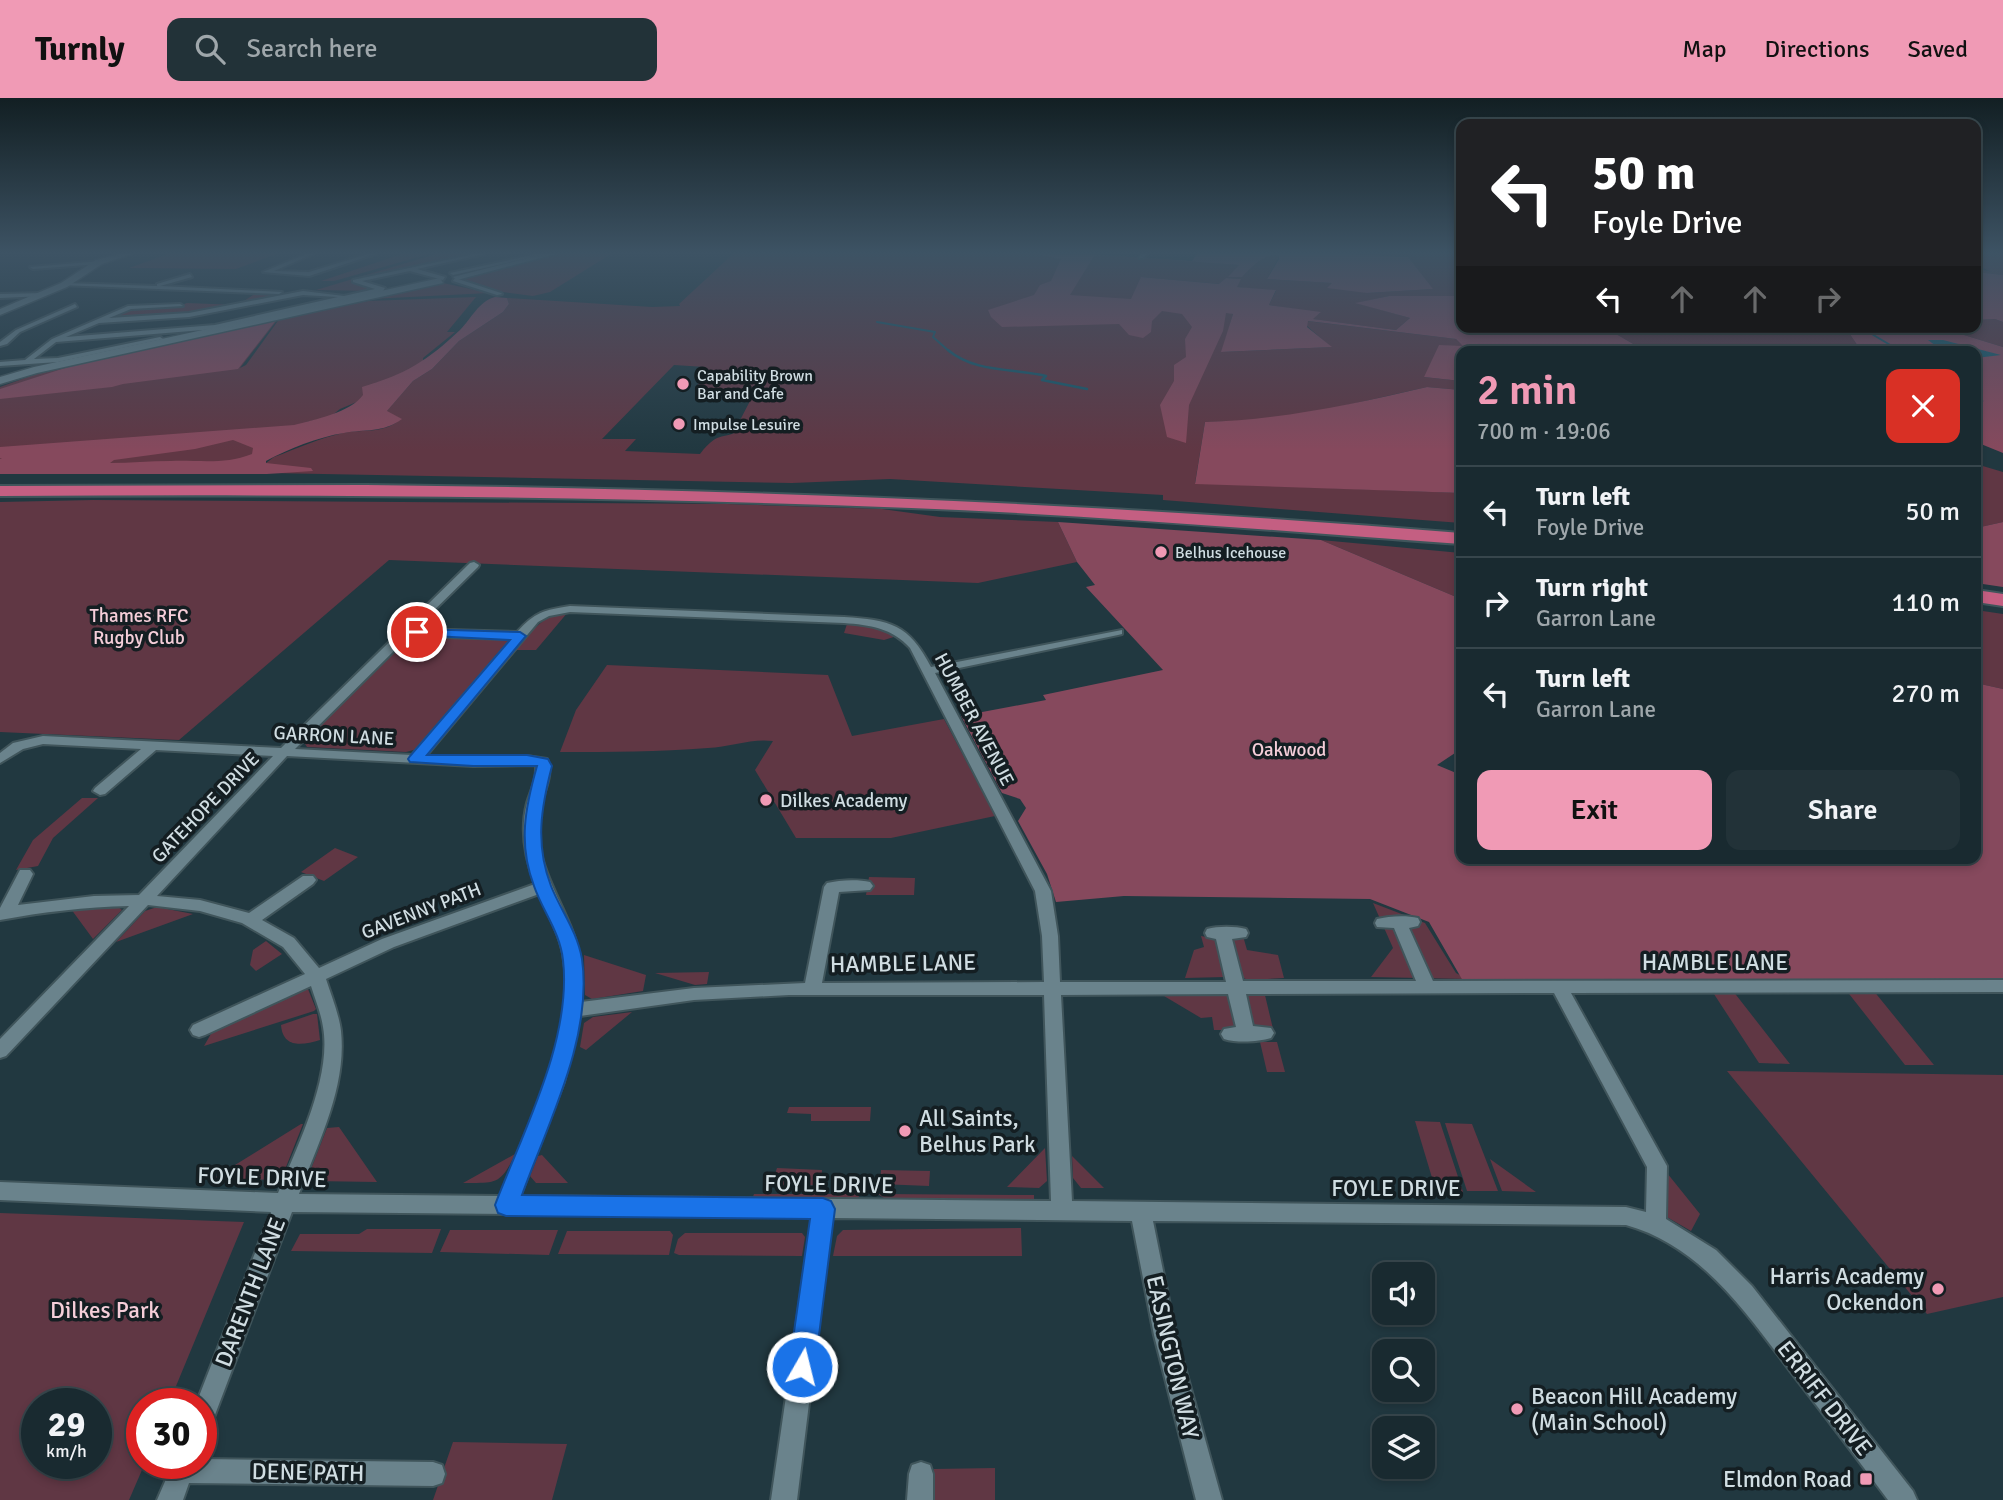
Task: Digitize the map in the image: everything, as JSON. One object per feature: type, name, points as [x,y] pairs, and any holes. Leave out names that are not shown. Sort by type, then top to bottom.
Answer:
[{"type":"highway","points":[[0,477],[78,481]]},
{"type":"highway","points":[[0,482],[558,485],[946,495],[1167,506],[1456,530]]},
{"type":"highway","points":[[0,493],[397,492],[989,505],[1198,517],[1456,539]]},
{"type":"highway","points":[[1981,587],[2003,589]]},
{"type":"highway","points":[[1981,597],[2003,600]]},
{"type":"main road","points":[[0,374],[251,319]]},
{"type":"main road","points":[[0,381],[31,366]]},
{"type":"street","points":[[0,344],[5,344],[18,331],[44,319]]},
{"type":"street","points":[[31,366],[54,340],[100,319]]},
{"type":"street","points":[[96,321],[120,319]]},
{"type":"street","points":[[193,319],[200,326],[198,329]]},
{"type":"street","points":[[54,340],[198,329],[243,319]]},
{"type":"street","points":[[0,364],[31,366],[173,336],[179,330]]},
{"type":"street","name":"GATEHOPE DRIVE","points":[[0,1051],[285,751],[474,565]]},
{"type":"street","name":"HUMBER AVENUE","points":[[416,759],[541,615],[570,609],[867,621],[902,633],[915,647],[1043,891],[1051,936],[1062,1212]]},
{"type":"street","points":[[405,632],[520,636]]},
{"type":"street","points":[[928,671],[1118,632]]},
{"type":"street","name":"GARRON LANE","points":[[0,759],[18,746],[37,741],[473,762],[542,762],[544,770],[536,793],[531,825],[532,845],[543,887],[562,922],[573,961],[573,1010],[565,1050],[506,1205]]},
{"type":"street","points":[[100,791],[154,745]]},
{"type":"street","points":[[3,914],[25,874]]},
{"type":"street","points":[[249,920],[308,880]]},
{"type":"street","name":"GAVENNY PATH","points":[[200,1030],[388,943],[543,887]]},
{"type":"street","points":[[812,989],[832,887],[865,887]]},
{"type":"street","points":[[3,914],[86,901],[144,899],[195,904],[249,920],[285,941],[315,975]]},
{"type":"street","points":[[1398,922],[1427,987]]},
{"type":"street","points":[[1225,933],[1235,986],[1238,1034],[1265,1033]]},
{"type":"street","name":"DARENTH LANE","points":[[213,1388],[324,1102],[331,1062],[332,1027],[315,975]]},
{"type":"street","name":"HAMBLE LANE","points":[[573,1010],[694,993],[812,989],[1052,986],[2003,985]]},
{"type":"street","points":[[1559,987],[1657,1166],[1656,1224]]},
{"type":"street","name":"FOYLE DRIVE","points":[[0,1191],[285,1203],[1062,1212],[1570,1214],[1626,1216],[1656,1224]]},
{"type":"street","points":[[784,1500],[823,1209]]},
{"type":"street","name":"EASINGTON WAY","points":[[1141,1212],[1165,1335],[1209,1500]]},
{"type":"street","name":"ERRIFF DRIVE","points":[[1656,1224],[1708,1257],[1744,1293],[1904,1500]]},
{"type":"street","name":"DENE PATH","points":[[217,1468],[433,1474]]},
{"type":"street","points":[[920,1500],[921,1474]]},
{"type":"street","points":[[170,1500],[179,1479]]},
{"type":"green space","points":[[277,319],[238,369],[112,387],[0,399],[0,389],[68,367]]},
{"type":"green space","points":[[278,319],[240,368],[246,365],[279,319],[457,319],[447,332],[455,332],[423,358],[423,362],[392,379],[375,383],[359,401],[340,409],[330,417],[306,422],[249,466],[266,463],[274,457],[334,435],[381,429],[394,424],[401,419],[386,412],[413,381],[432,369],[459,341],[492,319],[1231,319],[1222,352],[1331,347],[1307,326],[1307,321],[1456,339],[1464,346],[1456,346],[1456,352],[1424,377],[1456,380],[1456,390],[1427,387],[1334,408],[1257,421],[1205,422],[1195,483],[1456,493],[1456,523],[1163,500],[1163,495],[890,479],[792,483],[269,473],[0,474],[0,387],[50,369]],"holes":[[[674,365],[705,367],[708,372],[696,387],[734,393],[750,401],[737,426],[744,428],[717,438],[700,454],[625,451],[636,439],[602,439]]]},
{"type":"green space","points":[[469,319],[492,319],[459,341],[432,369],[413,381],[387,411],[402,419],[381,429],[314,440],[266,461],[311,468],[313,471],[267,474],[0,474],[0,447],[294,425],[332,414],[357,401],[363,395],[362,387],[404,371],[437,350]],"holes":[[[233,440],[253,448],[252,454],[222,461],[110,463],[114,460],[195,449]]]},
{"type":"green space","points":[[994,319],[1154,319],[1151,332],[1143,338],[1129,335],[1119,324],[1002,327]]},
{"type":"green space","points":[[1186,319],[1225,319],[1223,331],[1189,405],[1186,443],[1167,437],[1160,405],[1174,381],[1174,365],[1186,357],[1185,339],[1192,327]]},
{"type":"green space","points":[[1231,319],[1316,319],[1396,330],[1408,319],[1456,319],[1456,333],[1614,333],[1636,346],[1463,346],[1456,339],[1308,321],[1307,327],[1332,347],[1221,352]]},
{"type":"green space","points":[[1315,319],[1408,319],[1396,330]]},
{"type":"green space","points":[[1981,320],[2003,322],[2003,347],[1958,333],[1981,333]]},
{"type":"green space","points":[[1614,333],[1849,333],[1858,346],[1636,346]]},
{"type":"green space","points":[[1849,333],[1958,333],[2003,347],[2003,453],[1981,444],[1981,346],[1858,346]]},
{"type":"green space","points":[[1439,345],[1463,346],[1456,346],[1456,380],[1424,377]]},
{"type":"green space","points":[[1427,387],[1456,390],[1456,493],[1195,484],[1205,422],[1289,415]]},
{"type":"green space","points":[[1981,465],[2003,472],[2003,522],[1981,527]]},
{"type":"green space","name":"Thames RFC Rugby Club","points":[[93,500],[727,504],[882,509],[940,517],[1058,522],[1077,562],[978,583],[389,560],[179,740],[0,732],[0,502]]},
{"type":"green space","name":"Oakwood","points":[[1058,522],[1321,540],[1456,597],[1456,752],[1437,765],[1456,773],[1456,864],[1981,864],[1981,684],[2003,689],[2003,979],[1463,981],[1429,922],[1370,899],[1124,896],[1056,902],[1047,874],[1018,821],[1026,808],[1020,799],[1002,793],[961,716],[1046,700],[1043,695],[1163,670],[1086,587],[1095,585],[1077,562]]},
{"type":"green space","points":[[2003,522],[2003,587],[1981,584],[1981,527]]},
{"type":"green space","points":[[1321,540],[1456,553],[1456,597]]},
{"type":"green space","points":[[1981,611],[2003,614],[2003,689],[1981,684]]},
{"type":"green space","points":[[568,612],[536,650],[516,650],[544,620]]},
{"type":"green space","points":[[847,624],[874,627],[897,636],[884,640],[844,633]]},
{"type":"green space","points":[[417,634],[511,640],[421,748],[406,752],[307,747],[304,742],[407,638]]},
{"type":"green space","points":[[607,665],[828,675],[852,736],[944,719],[995,816],[891,838],[796,838],[755,770],[773,741],[671,750],[560,752],[576,710]]},
{"type":"green space","points":[[82,798],[98,798],[53,838],[38,866],[16,870],[33,840]]},
{"type":"green space","points":[[335,848],[358,857],[324,881],[301,872]]},
{"type":"green space","points":[[869,877],[915,878],[914,895],[866,895]]},
{"type":"green space","points":[[1373,903],[1425,923],[1456,973],[1467,979],[1371,977],[1393,948]]},
{"type":"green space","points":[[117,906],[122,910],[93,939],[71,909]]},
{"type":"green space","points":[[157,907],[193,914],[116,942],[145,911]]},
{"type":"green space","points":[[1201,936],[1216,939],[1221,943],[1225,977],[1185,978],[1194,950],[1204,947]]},
{"type":"green space","points":[[1243,936],[1247,950],[1278,955],[1284,978],[1247,980],[1237,973],[1230,941]]},
{"type":"green space","points":[[266,941],[282,954],[256,971],[250,965],[253,950]]},
{"type":"green space","points":[[584,955],[646,975],[643,991],[592,999],[585,995]]},
{"type":"green space","points":[[709,972],[707,984],[695,985],[655,973]]},
{"type":"green space","points":[[294,988],[297,993],[308,989],[316,1009],[314,1011],[204,1046],[212,1032]]},
{"type":"green space","points":[[1207,990],[1225,992],[1232,997],[1238,1026],[1230,1030],[1214,1030],[1212,1017],[1201,1018],[1164,996],[1207,995]]},
{"type":"green space","points":[[1846,990],[1873,990],[1934,1065],[1905,1065]]},
{"type":"green space","points":[[1264,991],[1274,1033],[1250,1024],[1244,999],[1249,994]]},
{"type":"green space","points":[[1712,991],[1733,991],[1790,1064],[1759,1063]]},
{"type":"green space","points":[[632,1012],[586,1050],[580,1047],[584,1023],[593,1017]]},
{"type":"green space","points":[[317,1014],[320,1040],[301,1044],[290,1042],[281,1025]]},
{"type":"green space","points":[[1260,1042],[1277,1042],[1285,1072],[1267,1072]]},
{"type":"green space","name":"Harris Academy Ockendon","points":[[1727,1071],[2003,1075],[2003,1297],[1927,1314]]},
{"type":"green space","points":[[789,1107],[871,1107],[870,1121],[811,1121],[811,1114],[787,1113]]},
{"type":"green space","points":[[1415,1121],[1440,1122],[1463,1192],[1436,1191]]},
{"type":"green space","points":[[1445,1123],[1472,1124],[1498,1191],[1467,1191]]},
{"type":"green space","points":[[301,1124],[284,1172],[273,1180],[214,1178]]},
{"type":"green space","points":[[339,1127],[377,1182],[312,1181],[309,1174],[327,1128]]},
{"type":"green space","points":[[1045,1148],[1047,1181],[1039,1188],[1007,1187]]},
{"type":"green space","points":[[515,1154],[506,1172],[496,1180],[463,1183]]},
{"type":"green space","points":[[542,1155],[568,1183],[536,1183],[530,1176],[538,1156]]},
{"type":"green space","points":[[1072,1156],[1104,1188],[1081,1188],[1073,1178]]},
{"type":"green space","points":[[1490,1159],[1536,1192],[1502,1191]]},
{"type":"green space","points":[[777,1168],[822,1170],[821,1185],[771,1186]]},
{"type":"green space","points":[[881,1170],[930,1171],[929,1186],[880,1184]]},
{"type":"green space","points":[[1667,1173],[1700,1214],[1691,1231],[1665,1216]]},
{"type":"green space","points":[[754,1194],[861,1194],[856,1200],[752,1199]]},
{"type":"green space","points":[[878,1194],[1034,1195],[1034,1201],[887,1200]]},
{"type":"green space","name":"Dilkes Park","points":[[0,1213],[244,1222],[175,1388],[126,1388],[126,1479],[138,1479],[129,1500],[0,1500]]},
{"type":"green space","points":[[1021,1228],[1022,1256],[833,1256],[837,1236],[843,1230]]},
{"type":"green space","points":[[367,1229],[441,1229],[432,1253],[291,1251],[300,1234],[359,1234]]},
{"type":"green space","points":[[450,1230],[558,1230],[549,1255],[440,1252]]},
{"type":"green space","points":[[567,1231],[670,1231],[673,1235],[669,1255],[558,1254]]},
{"type":"green space","points":[[685,1233],[802,1233],[805,1237],[802,1256],[674,1253],[678,1239]]},
{"type":"green space","points":[[453,1442],[567,1444],[552,1500],[433,1500]]},
{"type":"green space","points":[[995,1468],[995,1500],[933,1500],[934,1469]]},
{"type":"water","points":[[1928,340],[1943,340],[1966,346],[1938,346]]},
{"type":"water","points":[[1981,350],[2001,355],[1981,357]]},
{"type":"waterway","points":[[877,322],[935,332],[933,337],[950,352]]},
{"type":"waterway","points":[[1870,333],[1892,346]]},
{"type":"waterway","points":[[948,350],[970,363],[1046,376],[1042,380],[1087,389]]},
{"type":"place","name":"Capability Brown Bar and Cafe","points":[[683,384]]},
{"type":"place","name":"Impulse Lesuire","points":[[679,424]]},
{"type":"place","name":"Belhus Icehouse","points":[[1161,552]]},
{"type":"place","name":"Dilkes Academy","points":[[766,800]]},
{"type":"place","name":"All Saints, Belhus Park","points":[[905,1131]]},
{"type":"place","name":"Harris Academy Ockendon","points":[[1938,1289]]},
{"type":"place","name":"Beacon Hill Academy (Main School)","points":[[1517,1409]]},
{"type":"place","name":"Elmdon Road","points":[[1866,1479]]},
{"type":"route","points":[[417,632],[520,636],[416,759],[473,762],[536,760],[544,766],[533,810],[532,845],[543,887],[562,922],[573,961],[573,1010],[565,1050],[550,1095],[506,1205],[823,1209],[802,1367]]}]
